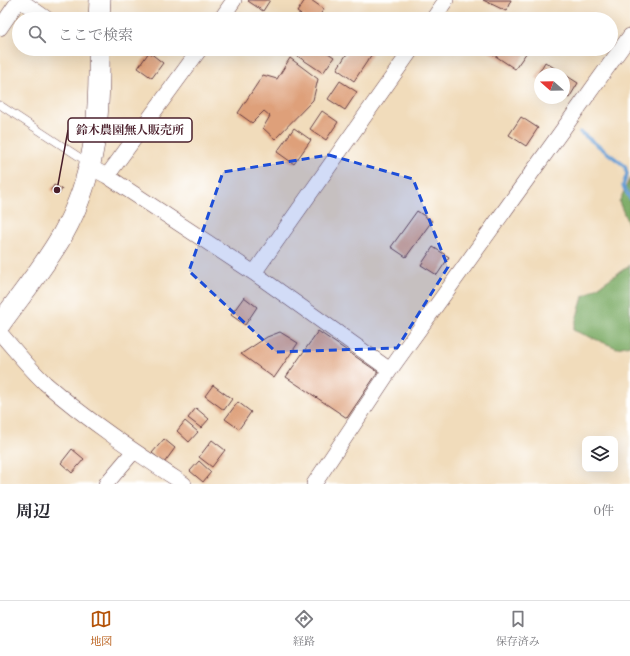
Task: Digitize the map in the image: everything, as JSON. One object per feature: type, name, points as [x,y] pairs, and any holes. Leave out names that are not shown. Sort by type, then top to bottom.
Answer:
[{"type":"street","points":[[0,28],[19,0],[37,12]]},
{"type":"street","points":[[99,12],[100,0]]},
{"type":"street","points":[[226,12],[234,0]]},
{"type":"street","points":[[438,12],[446,0]]},
{"type":"street","points":[[618,53],[630,36]]},
{"type":"street","points":[[96,169],[99,56]]},
{"type":"street","points":[[0,324],[63,234],[96,169],[194,56]]},
{"type":"street","points":[[254,273],[407,56]]},
{"type":"street","points":[[314,484],[390,370],[616,56]]},
{"type":"street","points":[[96,169],[254,273],[390,370]]},
{"type":"street","points":[[0,333],[26,364],[45,383],[134,451],[184,484]]},
{"type":"street","points":[[106,484],[134,451]]},
{"type":"lane","points":[[0,105],[96,169]]},
{"type":"highlighted area","points":[[329,155],[413,179],[448,267],[397,348],[276,352],[189,271],[223,172]]},
{"type":"green space","points":[[630,178],[630,228],[619,202]]},
{"type":"green space","points":[[630,265],[630,345],[617,348],[573,330],[583,297]]},
{"type":"building","points":[[270,0],[263,11],[248,1]]},
{"type":"building","points":[[305,0],[311,0],[324,9],[322,12],[297,12]]},
{"type":"building","points":[[483,0],[511,0],[506,11]]},
{"type":"building","points":[[146,56],[154,56],[163,63],[152,78],[138,68]]},
{"type":"building","points":[[298,56],[334,57],[323,73]]},
{"type":"building","points":[[345,56],[371,56],[354,81],[337,69]]},
{"type":"building","points":[[496,56],[524,56],[515,69]]},
{"type":"building","points":[[290,58],[318,79],[313,100],[275,139],[263,128],[270,116],[264,111],[252,123],[238,113],[263,75],[277,79]]},
{"type":"building","points":[[545,62],[554,68],[542,68]]},
{"type":"building","points":[[570,78],[578,83],[570,96]]},
{"type":"building","points":[[340,81],[357,92],[345,110],[328,99]]},
{"type":"building","points":[[322,111],[338,122],[326,140],[310,129]]},
{"type":"building","points":[[521,117],[538,128],[526,146],[509,135]]},
{"type":"building","points":[[294,128],[311,140],[294,164],[277,152]]},
{"type":"building","points":[[54,185],[62,189],[59,194],[51,190]]},
{"type":"building","points":[[417,211],[432,221],[406,257],[391,247]]},
{"type":"building","points":[[433,247],[449,257],[437,275],[421,265]]},
{"type":"building","points":[[244,297],[257,307],[245,325],[231,315]]},
{"type":"building","points":[[318,331],[378,372],[347,418],[286,377]]},
{"type":"building","points":[[280,332],[298,343],[274,378],[241,354],[267,337]]},
{"type":"building","points":[[213,385],[232,399],[224,410],[205,396]]},
{"type":"building","points":[[238,402],[251,412],[239,429],[225,419]]},
{"type":"building","points":[[196,408],[209,419],[201,428],[188,418]]},
{"type":"building","points":[[185,421],[198,432],[189,442],[177,431]]},
{"type":"building","points":[[164,439],[175,448],[164,463],[152,453]]},
{"type":"building","points":[[212,440],[225,450],[212,467],[199,457]]},
{"type":"building","points":[[72,449],[84,459],[72,473],[61,463]]},
{"type":"building","points":[[199,461],[211,472],[203,482],[190,471]]},
{"type":"waterway","points":[[580,132],[625,166],[627,174],[623,186],[630,199]]},
{"type":"place","name":"鈴木農園無人販売所","points":[[57,190]]}]
